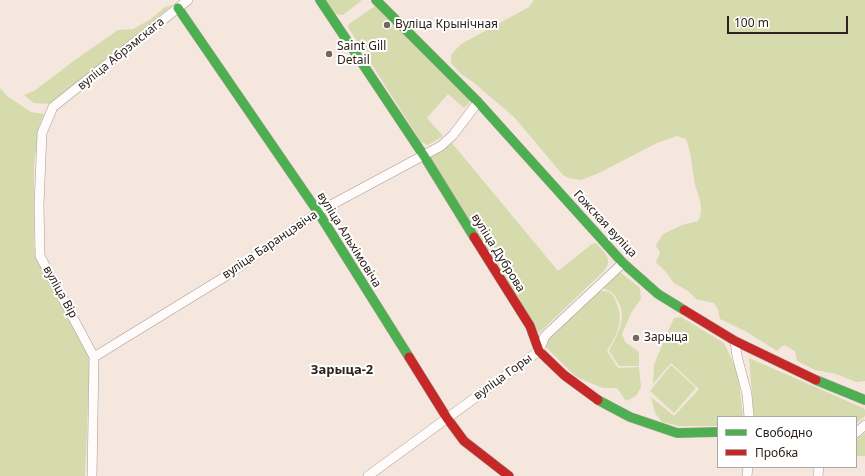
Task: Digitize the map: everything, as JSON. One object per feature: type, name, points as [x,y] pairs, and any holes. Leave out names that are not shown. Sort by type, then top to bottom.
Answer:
[{"type":"street","name":"вуліца Абрэмскага","points":[[53,107],[188,0]]},
{"type":"street","name":"вуліца Дуброва","points":[[320,0],[424,156],[530,326],[539,351],[564,375],[599,401],[630,417],[677,433],[717,432]]},
{"type":"street","name":"Гожская вуліца","points":[[376,0],[478,102],[623,263],[658,294],[735,341],[814,379],[865,400]]},
{"type":"street","name":"вуліца Альхімовіча","points":[[178,8],[318,212],[447,418],[464,441],[509,476]]},
{"type":"street","name":"вуліца Баранцэвіча","points":[[94,357],[226,276],[318,212],[441,146],[453,135],[478,102]]},
{"type":"street","name":"вуліца Вір","points":[[53,107],[42,133],[39,205],[40,256],[94,357],[92,476]]},
{"type":"street","name":"вуліца Горы","points":[[368,476],[539,351],[545,336],[623,263]]},
{"type":"street","points":[[735,341],[737,356],[747,394],[749,416]]},
{"type":"street","points":[[857,432],[865,425]]},
{"type":"green space","points":[[325,0],[361,1],[343,15],[335,14]]},
{"type":"green space","points":[[534,0],[865,0],[865,381],[856,382],[836,374],[815,370],[797,361],[795,351],[784,345],[777,351],[747,332],[720,319],[718,310],[714,303],[696,299],[688,291],[674,283],[656,262],[660,253],[656,245],[663,234],[682,225],[698,221],[700,216],[701,205],[686,139],[677,136],[657,143],[597,174],[581,180],[569,178],[563,175],[514,117],[473,82],[461,74],[451,63],[451,55],[461,44],[529,7]]},
{"type":"green space","points":[[173,5],[52,104],[34,103],[24,95],[34,91],[118,30],[133,29],[151,19],[165,7]]},
{"type":"green space","points":[[375,6],[469,100],[469,104],[464,108],[448,94],[427,118],[443,136],[428,145],[421,142],[348,27],[349,24]]},
{"type":"green space","points":[[0,88],[7,96],[31,112],[44,114],[39,126],[34,166],[34,246],[42,270],[90,359],[85,476],[0,476]]},
{"type":"green space","points":[[452,143],[558,271],[592,244],[596,243],[607,256],[608,263],[604,271],[539,333],[429,158]]},
{"type":"green space","points":[[620,272],[640,288],[641,299],[631,313],[622,334],[625,342],[639,352],[639,366],[619,366],[609,351],[620,327],[622,315],[616,297],[611,292],[603,288]]},
{"type":"green space","points":[[600,291],[609,292],[612,295],[619,309],[620,316],[619,328],[607,351],[618,368],[639,367],[641,387],[636,396],[626,401],[617,388],[603,388],[576,377],[545,346],[554,331]]},
{"type":"green space","points":[[681,317],[724,343],[738,373],[743,416],[717,416],[717,426],[679,426],[662,422],[655,413],[651,397],[674,416],[699,389],[671,363],[653,384],[654,365],[674,318]]},
{"type":"green space","points":[[749,358],[865,410],[865,416],[857,423],[857,416],[754,416]]},
{"type":"green space","points":[[671,365],[696,388],[674,413],[650,391]]},
{"type":"green space","points":[[865,433],[865,456],[857,456],[857,439]]},
{"type":"traffic: fast","points":[[320,0],[424,156],[474,237]]},
{"type":"traffic: fast","points":[[376,0],[478,102],[623,263],[658,294],[684,310]]},
{"type":"traffic: fast","points":[[178,8],[318,212],[409,357]]},
{"type":"traffic: fast","points":[[816,380],[865,400]]},
{"type":"traffic: fast","points":[[598,400],[630,417],[677,433],[717,432]]},
{"type":"traffic: jam","points":[[474,237],[530,326],[539,351],[564,375],[598,400]]},
{"type":"traffic: jam","points":[[684,310],[735,341],[816,380]]},
{"type":"traffic: jam","points":[[409,357],[447,418],[464,441],[509,476]]},
{"type":"place","name":"Вуліца Крынічная","points":[[387,25]]},
{"type":"place","name":"Saint Gill Detail","points":[[329,54]]},
{"type":"place","name":"Зарыца","points":[[636,338]]},
{"type":"district","name":"Зарыца-2","points":[[342,370]]}]
